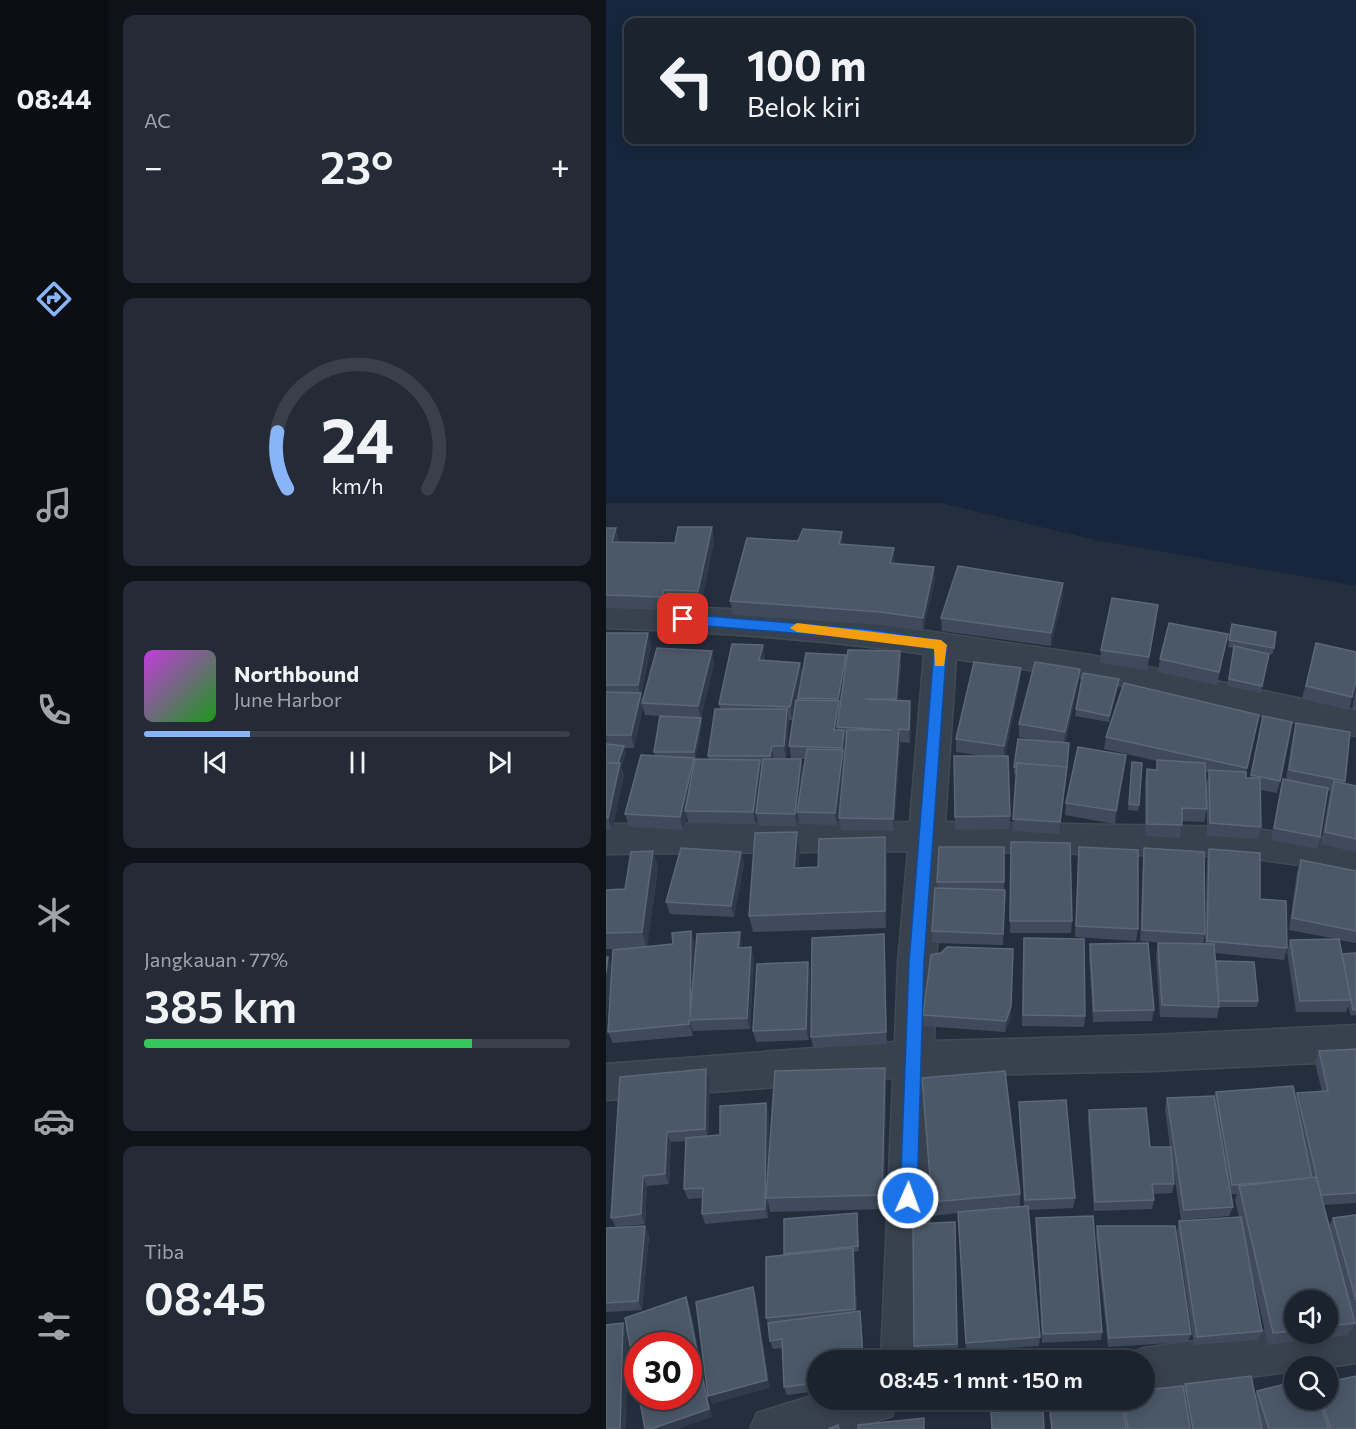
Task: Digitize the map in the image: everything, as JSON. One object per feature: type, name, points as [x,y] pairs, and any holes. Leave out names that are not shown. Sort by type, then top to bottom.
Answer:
[{"type":"street","points":[[606,616],[729,621],[866,634],[1090,667],[1356,723]]},
{"type":"street","points":[[903,1350],[917,962],[941,645]]},
{"type":"street","points":[[606,839],[926,836],[1242,842],[1356,858]]},
{"type":"street","points":[[606,1082],[913,1059],[1154,1053],[1356,1043]]},
{"type":"street","points":[[1155,1368],[1356,1341]]},
{"type":"street","points":[[773,1429],[840,1410]]},
{"type":"water","points":[[606,0],[1356,0],[1356,586],[1096,540],[941,503],[606,503]]},
{"type":"building","points":[[678,527],[712,527],[698,591],[664,590],[662,597],[606,595],[606,528],[616,528],[612,542],[675,543]]},
{"type":"building","points":[[803,529],[842,532],[839,544],[894,548],[890,563],[934,567],[923,618],[880,612],[730,601],[747,538],[798,541]]},
{"type":"building","points":[[958,566],[1063,583],[1051,633],[941,618]]},
{"type":"building","points":[[1112,598],[1158,605],[1149,657],[1101,650]]},
{"type":"building","points":[[1169,623],[1228,634],[1219,672],[1160,659]]},
{"type":"building","points":[[1232,624],[1276,632],[1274,648],[1229,640]]},
{"type":"building","points":[[606,633],[648,633],[638,685],[606,685]]},
{"type":"building","points":[[1316,643],[1356,652],[1356,681],[1352,697],[1306,686]]},
{"type":"building","points":[[732,644],[763,645],[759,660],[800,663],[790,707],[719,704]]},
{"type":"building","points":[[1234,646],[1269,654],[1262,686],[1229,679]]},
{"type":"building","points":[[657,648],[712,651],[698,706],[642,703]]},
{"type":"building","points":[[848,650],[900,651],[896,699],[865,699],[910,701],[909,730],[899,729],[893,819],[839,818],[847,730],[892,730],[837,727]]},
{"type":"building","points":[[806,653],[846,655],[838,699],[798,698]]},
{"type":"building","points":[[974,662],[1021,668],[1004,746],[956,739]]},
{"type":"building","points":[[1035,662],[1080,669],[1065,732],[1019,724]]},
{"type":"building","points":[[1083,673],[1119,679],[1109,716],[1076,709]]},
{"type":"building","points":[[1124,683],[1259,715],[1247,768],[1106,737]]},
{"type":"building","points":[[606,692],[641,693],[631,735],[606,735]]},
{"type":"building","points":[[796,700],[839,701],[834,730],[844,730],[842,748],[789,746]]},
{"type":"building","points":[[715,709],[787,709],[784,746],[772,746],[770,756],[708,756]]},
{"type":"building","points":[[660,716],[701,718],[694,752],[654,752]]},
{"type":"building","points":[[1263,716],[1292,722],[1280,781],[1251,775]]},
{"type":"building","points":[[1296,723],[1350,732],[1345,781],[1289,770]]},
{"type":"building","points":[[1018,739],[1069,743],[1067,767],[1017,763],[1017,767],[1014,767]]},
{"type":"building","points":[[606,744],[624,746],[618,763],[606,763]]},
{"type":"building","points":[[1078,747],[1126,755],[1116,811],[1066,803]]},
{"type":"building","points":[[807,749],[843,750],[835,813],[797,812]]},
{"type":"building","points":[[641,755],[694,758],[680,817],[625,814]]},
{"type":"building","points":[[954,756],[1008,756],[1010,816],[955,817]]},
{"type":"building","points":[[695,759],[760,760],[753,812],[685,811]]},
{"type":"building","points":[[763,759],[801,759],[795,814],[756,813]]},
{"type":"building","points":[[1157,760],[1205,763],[1207,809],[1182,808],[1182,825],[1147,824],[1147,769],[1157,770]]},
{"type":"building","points":[[1132,762],[1142,763],[1139,805],[1129,804]]},
{"type":"building","points":[[606,763],[620,763],[608,818],[606,817]]},
{"type":"building","points":[[1017,763],[1067,767],[1060,822],[1013,819]]},
{"type":"building","points":[[1209,770],[1246,772],[1246,778],[1260,778],[1261,827],[1210,823]]},
{"type":"building","points":[[1283,779],[1328,788],[1320,837],[1274,828]]},
{"type":"building","points":[[1334,781],[1356,786],[1356,839],[1325,832]]},
{"type":"building","points":[[797,832],[794,868],[818,867],[819,839],[885,837],[885,911],[749,916],[755,833]]},
{"type":"building","points":[[1011,842],[1070,843],[1072,921],[1010,921]]},
{"type":"building","points":[[939,847],[1004,847],[1004,882],[937,882]]},
{"type":"building","points":[[1079,847],[1138,850],[1138,929],[1076,926]]},
{"type":"building","points":[[681,848],[741,852],[731,906],[666,902]]},
{"type":"building","points":[[1144,848],[1204,852],[1205,934],[1142,930]]},
{"type":"building","points":[[1209,849],[1260,853],[1260,899],[1286,901],[1287,948],[1207,941]]},
{"type":"building","points":[[653,851],[642,932],[606,933],[606,890],[625,889],[631,852]]},
{"type":"building","points":[[1301,860],[1356,871],[1356,931],[1292,918]]},
{"type":"building","points":[[935,888],[1005,890],[1003,934],[932,931]]},
{"type":"building","points":[[691,931],[690,1017],[697,934],[740,932],[738,948],[751,947],[747,1018],[689,1020],[689,1024],[608,1032],[613,950],[673,944],[672,933]]},
{"type":"building","points":[[884,934],[886,1032],[811,1037],[812,938]]},
{"type":"building","points":[[1024,938],[1084,939],[1085,1016],[1023,1015]]},
{"type":"building","points":[[1339,939],[1351,1000],[1300,1001],[1290,940]]},
{"type":"building","points":[[1148,943],[1154,1010],[1094,1011],[1090,944]]},
{"type":"building","points":[[1158,943],[1214,944],[1219,1007],[1162,1005]]},
{"type":"building","points":[[947,947],[1013,949],[1011,1006],[1006,1021],[923,1015],[931,955],[941,953]]},
{"type":"building","points":[[1356,953],[1356,1010],[1353,1010],[1342,954]]},
{"type":"building","points":[[1216,961],[1254,962],[1258,1001],[1219,1001]]},
{"type":"building","points":[[808,962],[806,1029],[753,1031],[757,964]]},
{"type":"building","points":[[1356,1049],[1356,1193],[1321,1195],[1297,1093],[1328,1091],[1319,1051]]},
{"type":"building","points":[[885,1068],[882,1195],[766,1198],[775,1071]]},
{"type":"building","points":[[706,1069],[705,1129],[667,1132],[665,1174],[643,1176],[641,1214],[611,1218],[620,1077]]},
{"type":"building","points":[[1005,1071],[1020,1194],[932,1202],[922,1078]]},
{"type":"building","points":[[1293,1086],[1312,1178],[1232,1185],[1216,1092]]},
{"type":"building","points":[[1214,1096],[1233,1207],[1184,1210],[1167,1098]]},
{"type":"building","points":[[1066,1100],[1075,1198],[1025,1200],[1019,1102]]},
{"type":"building","points":[[766,1103],[765,1209],[702,1214],[703,1188],[684,1189],[686,1138],[720,1135],[720,1106]]},
{"type":"building","points":[[1146,1108],[1150,1147],[1171,1147],[1174,1184],[1152,1184],[1154,1200],[1095,1202],[1089,1110]]},
{"type":"building","points":[[1316,1177],[1355,1323],[1338,1325],[1338,1290],[1284,1290],[1284,1332],[1273,1333],[1239,1186]]},
{"type":"building","points":[[1028,1206],[1040,1337],[966,1343],[958,1212]]},
{"type":"building","points":[[857,1213],[858,1246],[784,1254],[784,1219]]},
{"type":"building","points":[[1356,1215],[1356,1300],[1333,1218]]},
{"type":"building","points":[[1093,1216],[1102,1332],[1043,1334],[1036,1218]]},
{"type":"building","points":[[1241,1217],[1262,1331],[1197,1337],[1179,1221]]},
{"type":"building","points":[[955,1222],[957,1344],[914,1346],[913,1224]]},
{"type":"building","points":[[645,1226],[638,1301],[606,1303],[606,1228]]},
{"type":"building","points":[[1097,1226],[1175,1226],[1191,1334],[1109,1338]]},
{"type":"building","points":[[853,1248],[855,1309],[766,1318],[766,1257]]},
{"type":"building","points":[[753,1287],[767,1380],[708,1396],[702,1332],[700,1332],[696,1302]]},
{"type":"building","points":[[686,1297],[693,1332],[628,1332],[625,1318]]},
{"type":"building","points":[[860,1311],[862,1350],[807,1350],[807,1384],[784,1387],[782,1339],[770,1341],[768,1323]]},
{"type":"building","points":[[623,1323],[620,1429],[606,1429],[606,1325]]},
{"type":"building","points":[[702,1375],[709,1409],[645,1429],[642,1410],[702,1410]]},
{"type":"building","points":[[1251,1376],[1262,1429],[1193,1429],[1185,1384]]},
{"type":"building","points":[[1356,1376],[1356,1429],[1331,1429],[1324,1410],[1338,1410],[1338,1380]]},
{"type":"building","points":[[1284,1384],[1284,1410],[1322,1410],[1329,1429],[1269,1429],[1257,1391]]},
{"type":"building","points":[[1183,1386],[1190,1429],[1128,1429],[1125,1410],[1155,1410],[1155,1389]]},
{"type":"building","points":[[1043,1410],[1044,1429],[992,1429],[991,1412]]},
{"type":"building","points":[[1050,1410],[1123,1410],[1126,1429],[1052,1429]]},
{"type":"building","points":[[924,1418],[924,1429],[858,1429],[858,1425]]},
{"type":"slow traffic","points":[[797,628],[866,634],[941,645],[939,663]]},
{"type":"route","points":[[683,619],[866,634],[941,645],[917,962],[908,1198]]}]
